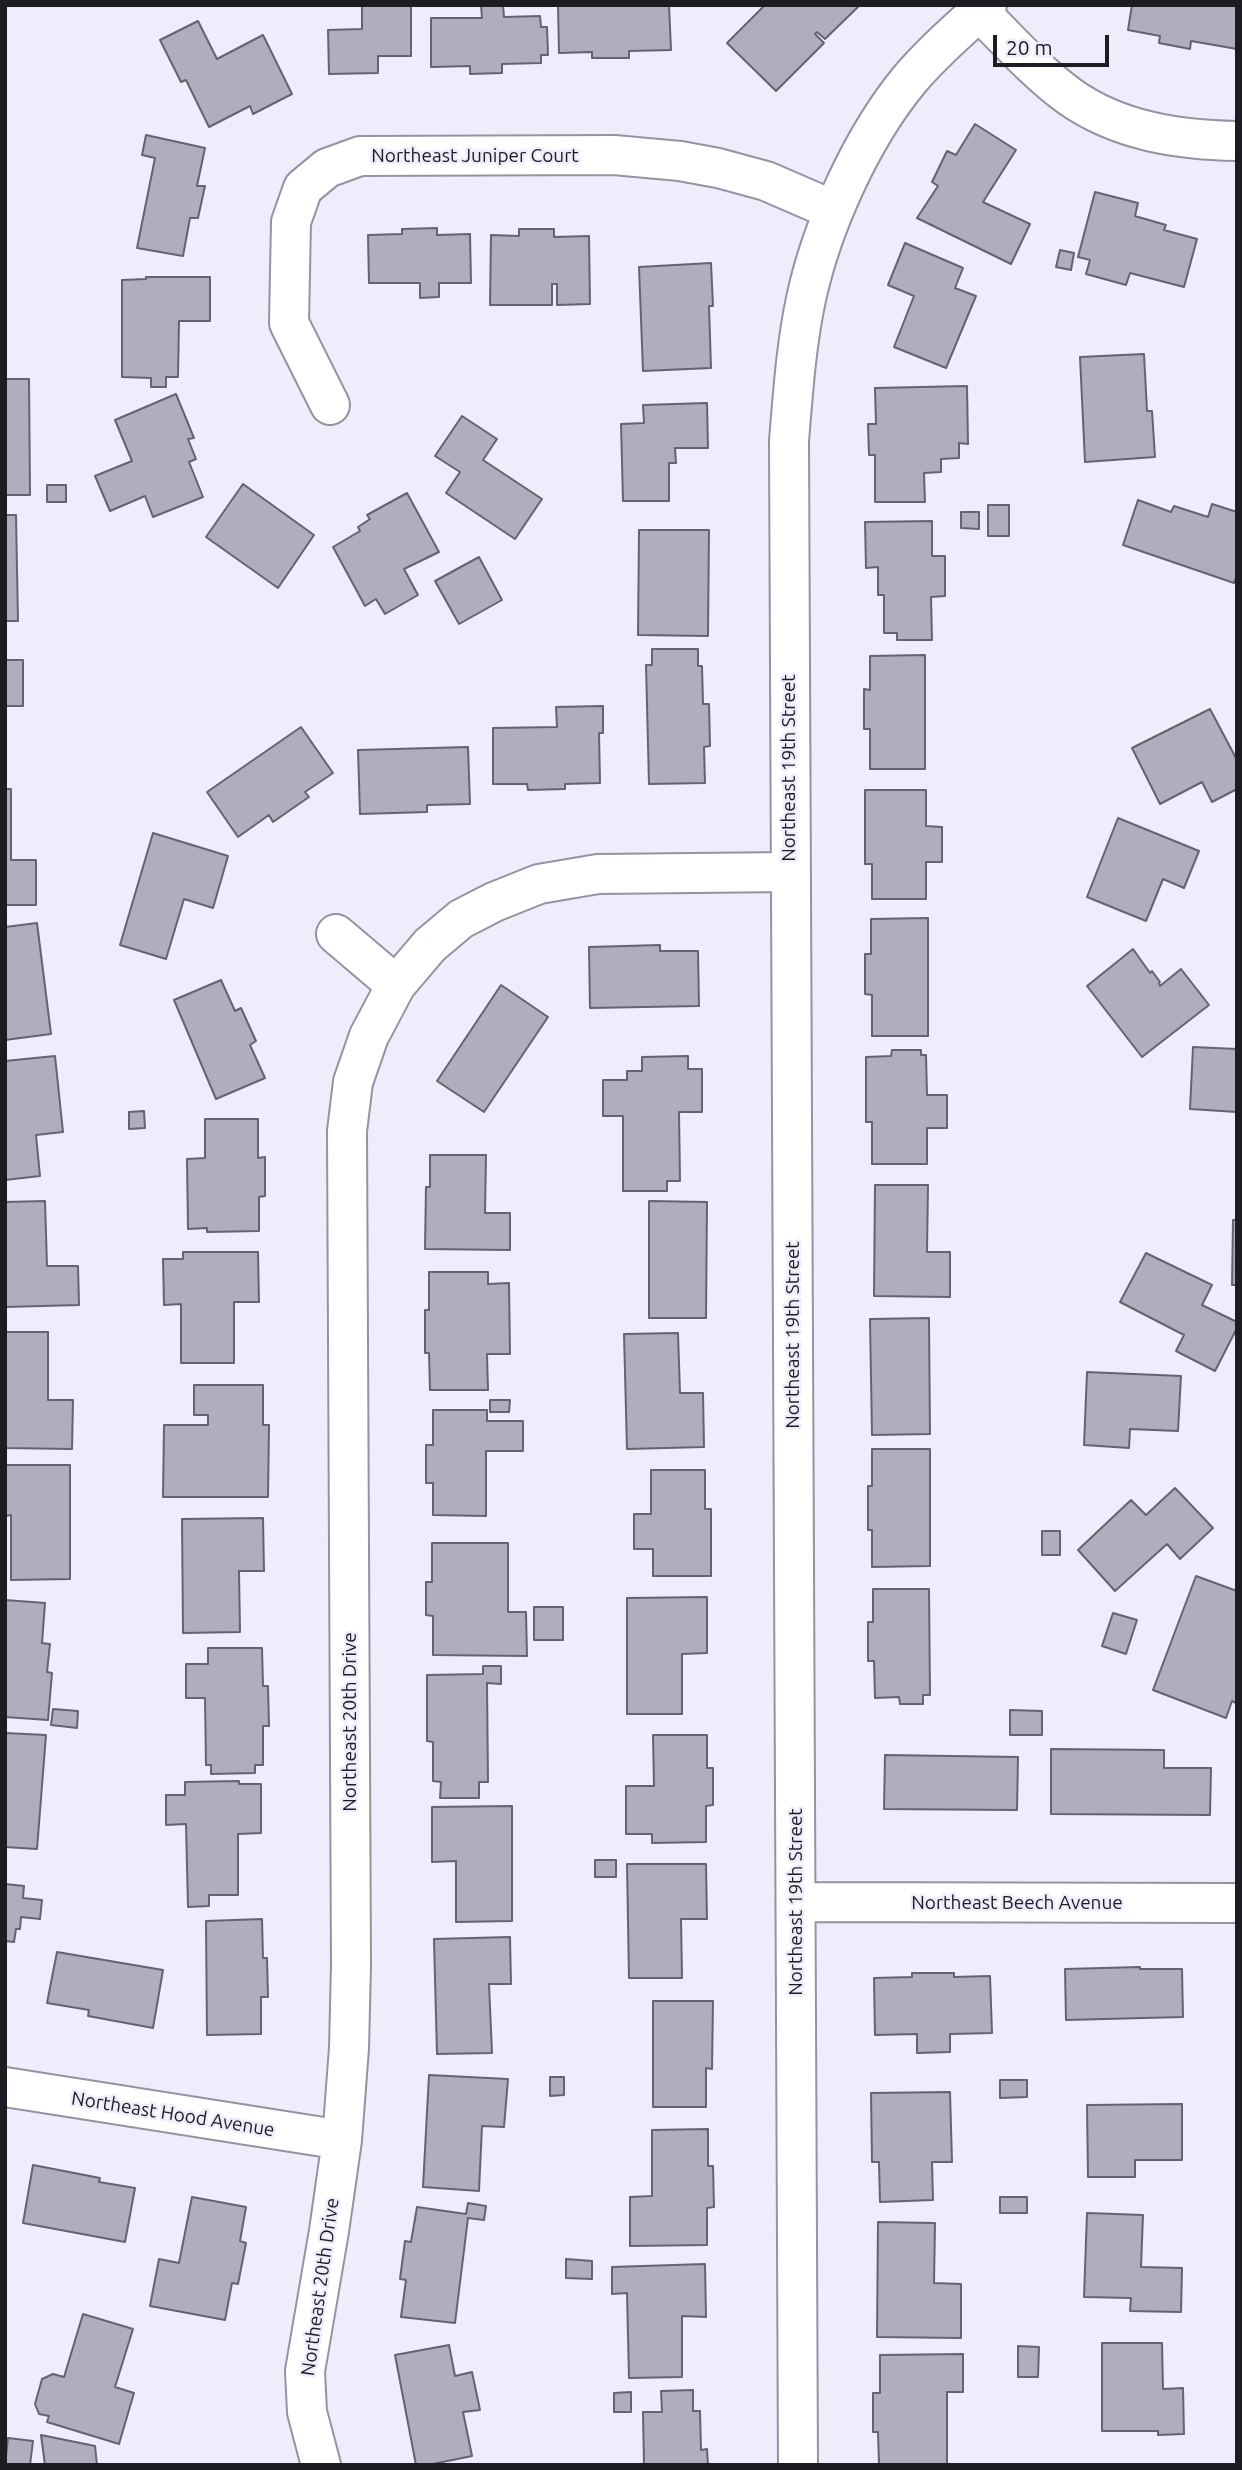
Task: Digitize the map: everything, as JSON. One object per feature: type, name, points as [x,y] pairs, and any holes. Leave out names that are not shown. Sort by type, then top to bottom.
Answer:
[{"type":"street","points":[[983,8],[1031,63],[1069,96],[1111,119],[1153,133],[1237,141]]},
{"type":"street","name":"Northeast 19th Street","points":[[798,2465],[789,441],[795,362],[806,299],[833,210],[875,130],[909,80],[983,8]]},
{"type":"street","name":"Northeast Juniper Court","points":[[330,405],[289,323],[291,222],[303,188],[327,168],[360,156],[614,155],[680,161],[718,168],[766,181],[833,210]]},
{"type":"street","name":"Northeast 20th Drive","points":[[321,2465],[307,2412],[305,2371],[342,2140],[349,2049],[351,1965],[347,1131],[353,1082],[369,1036],[396,985],[430,945],[461,919],[494,902],[539,884],[598,874],[789,872]]},
{"type":"street","points":[[336,934],[396,985]]},
{"type":"street","name":"Northeast Beech Avenue","points":[[797,1902],[1237,1903]]},
{"type":"street","name":"Northeast Hood Avenue","points":[[5,2087],[342,2140]]},
{"type":"building","points":[[362,5],[411,5],[411,56],[378,56],[378,73],[329,74],[328,30],[362,29]]},
{"type":"building","points":[[481,5],[503,5],[504,17],[540,16],[541,27],[547,27],[548,55],[541,55],[541,63],[502,64],[502,73],[470,74],[470,66],[431,67],[431,18],[482,18]]},
{"type":"building","points":[[558,5],[669,5],[671,50],[629,51],[629,58],[592,58],[592,52],[559,53]]},
{"type":"building","points":[[765,5],[860,5],[825,39],[817,32],[815,34],[824,43],[776,91],[727,43]]},
{"type":"building","points":[[1132,5],[1237,5],[1237,49],[1191,41],[1190,49],[1159,43],[1160,36],[1128,30]]},
{"type":"building","points":[[198,21],[217,59],[263,35],[292,94],[253,114],[250,106],[209,127],[186,80],[181,82],[160,40]]},
{"type":"building","points":[[975,124],[1016,150],[983,202],[1030,224],[1011,264],[917,218],[938,186],[932,182],[947,151],[956,155]]},
{"type":"building","points":[[146,135],[205,148],[197,186],[205,186],[198,218],[190,218],[183,256],[137,248],[155,158],[142,155]]},
{"type":"building","points":[[1095,192],[1138,203],[1135,216],[1166,225],[1164,230],[1197,239],[1184,287],[1130,273],[1126,285],[1086,274],[1090,260],[1078,257]]},
{"type":"building","points":[[437,228],[437,235],[470,234],[471,283],[439,283],[439,297],[420,298],[420,283],[369,283],[368,235],[402,234],[402,229]]},
{"type":"building","points":[[519,229],[554,229],[554,237],[589,236],[590,304],[557,305],[557,284],[552,284],[552,305],[490,305],[491,235],[519,236]]},
{"type":"building","points":[[905,243],[963,268],[955,288],[976,296],[946,368],[894,347],[914,296],[888,285]]},
{"type":"building","points":[[1060,250],[1074,253],[1071,270],[1056,267]]},
{"type":"building","points":[[711,263],[711,368],[643,371],[639,267]]},
{"type":"building","points":[[146,277],[210,277],[210,321],[179,321],[178,377],[166,377],[166,387],[151,387],[151,378],[122,377],[122,280]]},
{"type":"building","points":[[1144,354],[1147,411],[1152,411],[1155,457],[1085,462],[1080,357]]},
{"type":"building","points":[[5,379],[29,379],[30,495],[5,495]]},
{"type":"building","points":[[967,386],[968,444],[959,443],[959,458],[941,459],[941,472],[924,473],[925,502],[875,502],[875,455],[869,455],[868,424],[876,424],[875,388]]},
{"type":"building","points":[[176,394],[194,438],[188,439],[196,459],[189,462],[203,497],[153,517],[145,496],[110,511],[95,476],[132,461],[115,420]]},
{"type":"building","points":[[707,403],[708,448],[675,448],[676,463],[669,463],[669,501],[623,501],[621,424],[644,423],[643,405]]},
{"type":"building","points":[[462,416],[497,439],[483,460],[542,499],[515,539],[446,493],[460,472],[435,456]]},
{"type":"building","points":[[243,484],[314,535],[278,588],[206,537]]},
{"type":"building","points":[[47,485],[66,485],[66,502],[47,502]]},
{"type":"building","points":[[407,493],[439,552],[404,569],[418,595],[385,614],[376,599],[365,606],[333,547],[360,531],[358,527],[370,519],[367,515]]},
{"type":"building","points":[[1138,500],[1171,512],[1174,506],[1208,517],[1212,504],[1237,512],[1237,575],[1234,583],[1123,545]]},
{"type":"building","points":[[988,505],[1009,505],[1009,536],[988,536]]},
{"type":"building","points":[[961,512],[979,512],[979,529],[961,528]]},
{"type":"building","points":[[5,515],[16,515],[18,621],[5,621]]},
{"type":"building","points":[[932,521],[932,556],[945,556],[945,596],[931,597],[932,640],[897,640],[897,633],[884,633],[884,595],[878,595],[878,567],[866,568],[865,522]]},
{"type":"building","points":[[639,530],[709,530],[708,636],[638,635]]},
{"type":"building","points":[[479,557],[502,600],[459,624],[435,581]]},
{"type":"building","points":[[652,649],[698,649],[698,666],[702,666],[703,704],[709,704],[710,746],[704,747],[705,783],[649,784],[646,665],[652,665]]},
{"type":"building","points":[[925,655],[925,769],[870,769],[870,729],[864,729],[864,689],[870,690],[870,656]]},
{"type":"building","points":[[5,660],[23,660],[23,706],[5,706]]},
{"type":"building","points":[[603,706],[603,733],[599,733],[600,783],[565,784],[565,789],[528,790],[527,784],[493,784],[493,728],[557,727],[556,707]]},
{"type":"building","points":[[1210,709],[1237,760],[1237,789],[1212,802],[1202,782],[1160,804],[1132,748]]},
{"type":"building","points":[[301,727],[333,773],[305,792],[309,797],[273,822],[269,815],[238,837],[207,792]]},
{"type":"building","points":[[468,747],[470,804],[427,805],[427,812],[360,814],[358,750]]},
{"type":"building","points":[[5,789],[11,789],[11,860],[36,860],[36,905],[5,905]]},
{"type":"building","points":[[865,790],[926,790],[926,826],[942,827],[942,862],[926,862],[926,899],[872,899],[872,864],[865,864]]},
{"type":"building","points":[[1118,818],[1199,851],[1184,888],[1163,879],[1146,921],[1087,897]]},
{"type":"building","points":[[153,833],[228,856],[213,908],[184,899],[166,959],[120,945]]},
{"type":"building","points":[[928,918],[928,1036],[872,1036],[872,995],[865,994],[865,954],[871,954],[871,919]]},
{"type":"building","points":[[37,923],[51,1034],[5,1040],[5,927]]},
{"type":"building","points":[[660,945],[660,951],[698,951],[699,1006],[590,1008],[589,947]]},
{"type":"building","points":[[1133,949],[1150,973],[1152,971],[1160,986],[1181,969],[1209,1005],[1142,1057],[1087,986]]},
{"type":"building","points":[[221,980],[235,1011],[241,1008],[256,1041],[250,1045],[265,1078],[216,1099],[174,1000]]},
{"type":"building","points":[[501,985],[548,1017],[484,1112],[437,1081]]},
{"type":"building","points":[[1193,1047],[1237,1049],[1237,1112],[1190,1109]]},
{"type":"building","points":[[892,1050],[921,1050],[921,1055],[926,1055],[927,1095],[947,1095],[947,1128],[927,1128],[927,1164],[872,1164],[872,1122],[866,1122],[866,1057],[891,1056]]},
{"type":"building","points":[[55,1056],[63,1132],[36,1135],[40,1176],[5,1180],[5,1061]]},
{"type":"building","points":[[688,1056],[688,1069],[702,1069],[702,1112],[679,1112],[680,1181],[667,1181],[667,1191],[623,1191],[623,1116],[603,1116],[603,1080],[627,1080],[627,1071],[642,1071],[642,1057]]},
{"type":"building","points":[[144,1111],[145,1128],[129,1129],[129,1112]]},
{"type":"building","points":[[205,1119],[258,1119],[258,1158],[265,1157],[265,1196],[259,1197],[259,1231],[207,1232],[207,1228],[188,1229],[187,1159],[205,1158]]},
{"type":"building","points":[[430,1155],[486,1155],[485,1213],[510,1213],[510,1250],[425,1249],[426,1187],[430,1187]]},
{"type":"building","points":[[875,1185],[928,1185],[927,1252],[950,1252],[950,1297],[874,1296]]},
{"type":"building","points":[[45,1201],[47,1266],[78,1266],[79,1305],[5,1307],[5,1202]]},
{"type":"building","points":[[649,1201],[707,1202],[706,1318],[649,1318]]},
{"type":"building","points":[[1233,1220],[1237,1220],[1237,1285],[1232,1285]]},
{"type":"building","points":[[183,1252],[258,1252],[259,1302],[234,1302],[234,1363],[181,1363],[181,1304],[164,1305],[163,1259],[183,1259]]},
{"type":"building","points":[[1146,1253],[1212,1285],[1202,1305],[1237,1322],[1237,1328],[1215,1371],[1176,1351],[1184,1335],[1120,1302]]},
{"type":"building","points":[[429,1272],[488,1272],[488,1284],[509,1283],[510,1354],[487,1354],[488,1390],[430,1390],[429,1353],[425,1353],[425,1310],[429,1310]]},
{"type":"building","points":[[929,1318],[930,1434],[872,1435],[870,1319]]},
{"type":"building","points":[[5,1332],[48,1332],[48,1400],[73,1400],[72,1449],[5,1448]]},
{"type":"building","points":[[678,1333],[680,1393],[703,1393],[704,1447],[627,1449],[624,1334]]},
{"type":"building","points":[[1087,1372],[1181,1376],[1178,1431],[1130,1429],[1129,1448],[1084,1445]]},
{"type":"building","points":[[194,1385],[263,1385],[263,1425],[269,1425],[268,1497],[163,1497],[164,1425],[208,1425],[208,1415],[194,1415]]},
{"type":"building","points":[[490,1400],[510,1400],[509,1412],[490,1412]]},
{"type":"building","points":[[433,1410],[487,1410],[487,1421],[523,1421],[523,1451],[486,1451],[486,1516],[433,1515],[433,1483],[426,1483],[426,1445],[433,1445]]},
{"type":"building","points":[[872,1449],[930,1449],[930,1566],[872,1567],[872,1530],[868,1530],[868,1486],[872,1486]]},
{"type":"building","points":[[5,1465],[70,1465],[70,1579],[11,1580],[11,1515],[5,1516]]},
{"type":"building","points":[[651,1470],[705,1470],[705,1509],[711,1509],[711,1576],[653,1576],[653,1549],[634,1549],[634,1514],[651,1514]]},
{"type":"building","points":[[1175,1488],[1213,1528],[1180,1559],[1167,1544],[1115,1591],[1078,1550],[1131,1500],[1146,1515]]},
{"type":"building","points":[[263,1518],[264,1571],[239,1571],[240,1632],[183,1633],[182,1519]]},
{"type":"building","points":[[1042,1531],[1060,1531],[1060,1555],[1042,1555]]},
{"type":"building","points":[[432,1543],[508,1543],[508,1612],[526,1612],[527,1656],[433,1655],[433,1616],[426,1615],[426,1582],[432,1582]]},
{"type":"building","points":[[1196,1576],[1237,1591],[1237,1701],[1232,1701],[1226,1718],[1153,1690]]},
{"type":"building","points":[[873,1589],[929,1589],[930,1695],[923,1695],[923,1704],[900,1704],[899,1697],[875,1698],[874,1661],[868,1661],[868,1622],[873,1622]]},
{"type":"building","points":[[707,1597],[707,1653],[682,1654],[682,1714],[627,1714],[627,1598]]},
{"type":"building","points":[[5,1600],[45,1603],[42,1643],[50,1644],[47,1672],[52,1673],[48,1720],[5,1717]]},
{"type":"building","points":[[534,1607],[563,1607],[563,1640],[534,1640]]},
{"type":"building","points":[[1113,1613],[1137,1620],[1126,1654],[1102,1646]]},
{"type":"building","points":[[208,1648],[262,1648],[263,1686],[268,1686],[269,1726],[263,1726],[263,1765],[255,1765],[255,1773],[211,1774],[211,1765],[206,1765],[205,1698],[186,1698],[186,1664],[208,1664]]},
{"type":"building","points":[[483,1666],[501,1666],[501,1684],[487,1683],[488,1782],[479,1782],[479,1798],[440,1798],[441,1782],[433,1781],[433,1742],[427,1741],[427,1675],[483,1674]]},
{"type":"building","points":[[53,1709],[78,1711],[77,1728],[51,1725]]},
{"type":"building","points":[[1010,1710],[1042,1711],[1042,1735],[1010,1735]]},
{"type":"building","points":[[5,1733],[46,1735],[37,1849],[5,1847]]},
{"type":"building","points":[[653,1735],[707,1735],[707,1768],[713,1768],[713,1805],[706,1806],[706,1842],[652,1843],[652,1834],[626,1834],[626,1786],[654,1786]]},
{"type":"building","points":[[1051,1749],[1164,1750],[1164,1768],[1211,1768],[1210,1815],[1051,1814]]},
{"type":"building","points":[[885,1755],[1018,1757],[1017,1810],[884,1809]]},
{"type":"building","points":[[239,1781],[239,1784],[261,1784],[261,1833],[238,1834],[238,1895],[209,1895],[209,1906],[188,1907],[186,1824],[166,1825],[166,1795],[185,1795],[185,1782]]},
{"type":"building","points":[[512,1806],[512,1921],[456,1922],[456,1861],[432,1862],[432,1807]]},
{"type":"building","points":[[595,1860],[616,1860],[616,1877],[595,1877]]},
{"type":"building","points":[[627,1864],[706,1864],[707,1919],[681,1919],[682,1978],[629,1978]]},
{"type":"building","points":[[5,1884],[24,1886],[23,1898],[42,1900],[40,1919],[21,1917],[20,1929],[16,1929],[14,1942],[5,1941]]},
{"type":"building","points":[[262,1919],[268,1997],[261,1997],[261,2034],[207,2035],[206,1921]]},
{"type":"building","points":[[510,1937],[511,1984],[489,1984],[492,2053],[437,2054],[434,1939]]},
{"type":"building","points":[[57,1952],[163,1970],[153,2028],[88,2016],[89,2010],[47,2003]]},
{"type":"building","points":[[1065,1969],[1182,1969],[1183,2017],[1066,2020]]},
{"type":"building","points":[[912,1973],[954,1973],[954,1977],[990,1976],[992,2033],[950,2034],[950,2052],[917,2053],[917,2034],[875,2035],[874,1978],[912,1977]]},
{"type":"building","points":[[653,2001],[713,2001],[712,2069],[706,2068],[706,2107],[653,2107]]},
{"type":"building","points":[[429,2075],[508,2079],[504,2127],[482,2126],[479,2191],[423,2187]]},
{"type":"building","points":[[550,2077],[564,2077],[564,2095],[550,2096]]},
{"type":"building","points":[[1000,2080],[1027,2080],[1027,2097],[1000,2098]]},
{"type":"building","points":[[950,2092],[952,2162],[932,2162],[933,2200],[880,2202],[879,2162],[872,2162],[871,2093]]},
{"type":"building","points":[[1182,2104],[1182,2160],[1135,2160],[1135,2177],[1088,2177],[1087,2105]]},
{"type":"building","points":[[708,2129],[708,2166],[713,2166],[714,2207],[707,2208],[707,2245],[630,2246],[630,2197],[652,2196],[652,2130]]},
{"type":"building","points":[[33,2165],[135,2188],[125,2242],[23,2223]]},
{"type":"building","points":[[192,2197],[246,2207],[240,2241],[246,2243],[238,2284],[232,2283],[225,2320],[150,2306],[159,2259],[179,2263]]},
{"type":"building","points":[[1000,2197],[1027,2197],[1027,2213],[1000,2213]]},
{"type":"building","points":[[468,2203],[486,2206],[484,2220],[468,2218],[455,2323],[401,2317],[406,2280],[400,2279],[405,2241],[411,2242],[417,2207],[466,2214]]},
{"type":"building","points":[[1087,2213],[1143,2215],[1141,2267],[1182,2268],[1181,2312],[1130,2311],[1131,2298],[1084,2297]]},
{"type":"building","points":[[878,2222],[935,2223],[934,2283],[961,2284],[961,2338],[877,2337]]},
{"type":"building","points":[[566,2259],[592,2261],[592,2279],[566,2278]]},
{"type":"building","points":[[705,2264],[706,2317],[682,2316],[682,2377],[629,2378],[627,2293],[612,2294],[612,2267]]},
{"type":"building","points":[[83,2314],[133,2329],[115,2387],[134,2393],[119,2444],[47,2422],[49,2416],[39,2414],[35,2404],[42,2379],[53,2374],[64,2377]]},
{"type":"building","points":[[1102,2343],[1162,2343],[1163,2389],[1183,2388],[1184,2434],[1102,2431]]},
{"type":"building","points":[[449,2345],[455,2376],[472,2372],[480,2410],[463,2412],[472,2456],[416,2465],[395,2355]]},
{"type":"building","points":[[1018,2346],[1039,2347],[1038,2377],[1018,2377]]},
{"type":"building","points":[[963,2354],[963,2392],[947,2392],[947,2465],[879,2465],[878,2432],[873,2432],[873,2393],[880,2393],[880,2355]]},
{"type":"building","points":[[693,2390],[693,2411],[700,2411],[701,2450],[707,2449],[708,2465],[644,2465],[643,2412],[662,2412],[661,2391]]},
{"type":"building","points":[[631,2392],[631,2412],[614,2412],[614,2393]]},
{"type":"building","points":[[41,2435],[95,2446],[97,2465],[45,2465]]},
{"type":"building","points":[[8,2438],[33,2441],[30,2465],[5,2465]]}]
